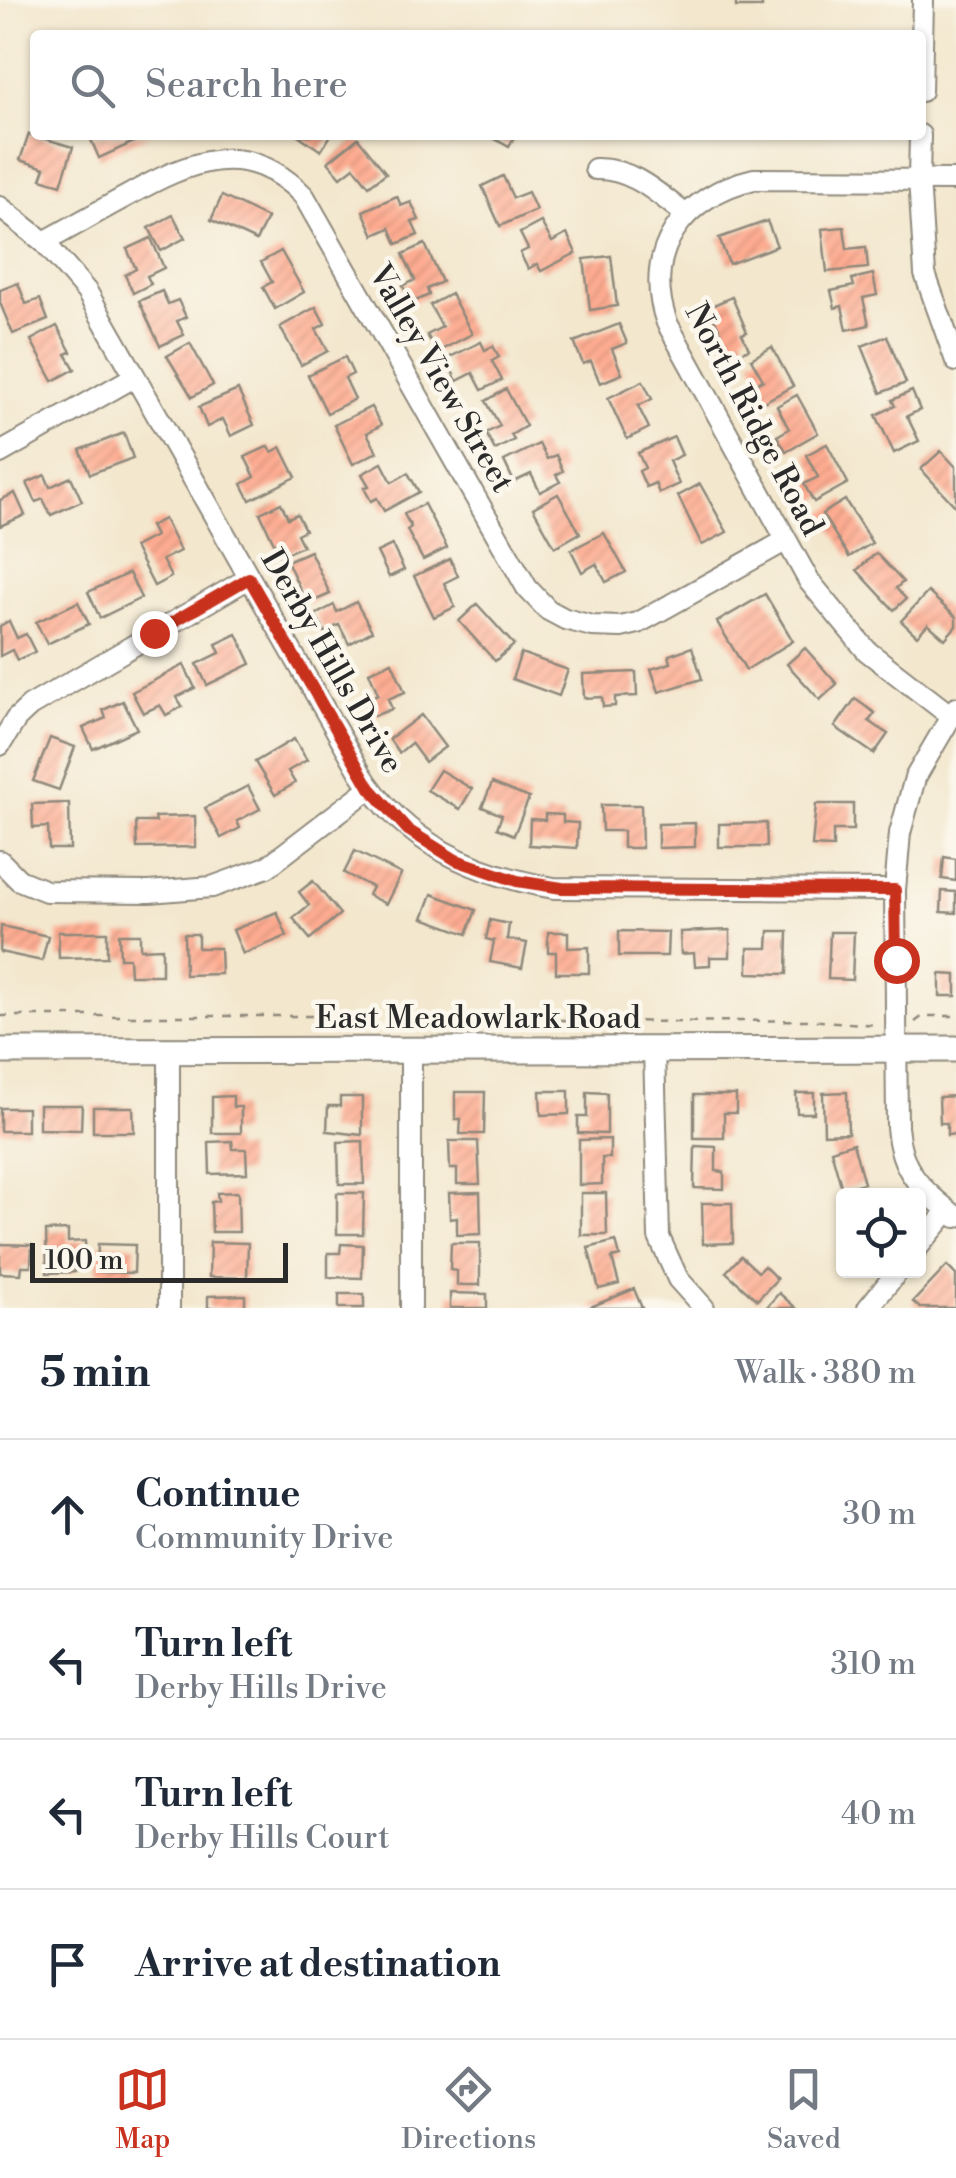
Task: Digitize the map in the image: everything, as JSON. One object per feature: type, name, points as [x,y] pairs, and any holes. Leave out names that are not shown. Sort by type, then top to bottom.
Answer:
[{"type":"main road","name":"East Meadowlark Road","points":[[0,1051],[956,1049]]},
{"type":"street","points":[[922,30],[923,0]]},
{"type":"street","points":[[920,140],[925,274],[956,360]]},
{"type":"street","name":"Valley View Street","points":[[44,242],[157,179],[198,162],[233,159],[254,163],[284,178],[304,196],[527,588],[548,610],[565,619],[603,628],[638,623],[785,541]]},
{"type":"street","points":[[595,169],[618,170],[634,177],[685,214]]},
{"type":"street","name":"North Ridge Road","points":[[954,712],[868,651],[810,581],[663,312],[658,289],[661,261],[670,236],[685,214],[717,190],[754,179],[956,180]]},
{"type":"street","name":"Derby Hills Drive","points":[[0,207],[44,242],[86,292],[370,788],[408,830],[469,865],[517,881],[579,889],[895,890]]},
{"type":"street","points":[[0,453],[134,376]]},
{"type":"street","points":[[0,745],[16,718],[30,706],[249,578]]},
{"type":"street","points":[[926,1239],[952,1214],[920,1186],[900,1152],[895,890],[908,796],[924,760],[954,712]]},
{"type":"street","points":[[0,860],[19,880],[46,891],[149,892],[212,887],[267,867],[370,788]]},
{"type":"street","points":[[168,1308],[169,1050]]},
{"type":"street","points":[[411,1050],[411,1308]]},
{"type":"street","points":[[654,1050],[656,1215],[660,1237],[678,1279],[704,1308]]},
{"type":"street","points":[[868,1308],[892,1278]]},
{"type":"path","points":[[0,1016],[807,1020],[870,1026]]},
{"type":"path","points":[[911,1024],[923,1016],[956,1016]]},
{"type":"building","points":[[736,0],[762,0],[762,7],[736,7]]},
{"type":"building","points":[[29,134],[30,140],[49,140],[73,147],[61,185],[41,179],[45,168],[20,160]]},
{"type":"building","points":[[91,140],[138,140],[99,158]]},
{"type":"building","points":[[305,140],[328,140],[321,151]]},
{"type":"building","points":[[360,140],[386,173],[369,186],[354,167],[341,177],[328,162]]},
{"type":"building","points":[[503,176],[513,198],[528,192],[536,210],[500,226],[482,186]]},
{"type":"building","points":[[222,196],[267,218],[256,241],[211,220]]},
{"type":"building","points":[[397,196],[401,206],[411,202],[419,220],[412,222],[418,235],[397,244],[390,228],[374,235],[363,211]]},
{"type":"building","points":[[173,215],[185,238],[161,251],[149,228]]},
{"type":"building","points":[[767,221],[777,246],[729,264],[719,238]]},
{"type":"building","points":[[541,222],[552,242],[567,234],[576,253],[541,271],[537,264],[528,269],[520,253],[528,249],[520,233]]},
{"type":"building","points":[[844,227],[847,249],[866,247],[868,268],[827,272],[822,229]]},
{"type":"building","points":[[151,238],[164,268],[147,276],[151,284],[133,293],[125,275],[136,269],[127,249]]},
{"type":"building","points":[[425,244],[442,282],[427,289],[429,295],[411,303],[403,286],[415,280],[403,254]]},
{"type":"building","points":[[281,251],[304,292],[275,309],[263,287],[272,282],[261,262]]},
{"type":"building","points":[[611,256],[617,306],[590,310],[584,259]]},
{"type":"building","points":[[873,274],[877,295],[863,298],[869,325],[847,330],[842,306],[835,308],[831,291],[854,286],[852,279]]},
{"type":"building","points":[[18,283],[26,304],[40,299],[48,320],[13,334],[0,303],[0,290]]},
{"type":"building","points":[[162,291],[168,304],[178,300],[186,317],[177,321],[184,335],[160,346],[139,301]]},
{"type":"building","points":[[451,294],[472,334],[437,352],[427,335],[442,327],[430,305]]},
{"type":"building","points":[[732,297],[747,332],[742,334],[749,349],[732,357],[709,307]]},
{"type":"building","points":[[316,307],[325,324],[316,329],[328,351],[301,365],[280,327]]},
{"type":"building","points":[[619,324],[627,343],[612,349],[622,374],[600,383],[591,361],[583,364],[574,342]]},
{"type":"building","points":[[57,326],[75,369],[53,381],[31,340]]},
{"type":"building","points":[[887,336],[906,383],[881,393],[862,346]]},
{"type":"building","points":[[481,342],[485,350],[493,346],[499,357],[492,361],[502,380],[482,390],[473,373],[457,381],[446,359]]},
{"type":"building","points":[[190,343],[213,385],[192,397],[167,356]]},
{"type":"building","points":[[772,347],[793,386],[760,404],[751,387],[763,380],[751,359]]},
{"type":"building","points":[[345,357],[353,374],[345,378],[355,399],[327,413],[308,375]]},
{"type":"building","points":[[643,381],[652,399],[638,406],[649,428],[627,439],[608,398]]},
{"type":"building","points":[[506,389],[526,426],[511,435],[514,440],[495,450],[486,433],[500,426],[486,401]]},
{"type":"building","points":[[238,390],[254,425],[231,436],[223,419],[207,427],[199,407]]},
{"type":"building","points":[[912,391],[920,410],[907,416],[919,441],[894,453],[876,415],[895,406],[892,400]]},
{"type":"building","points":[[797,395],[818,433],[786,451],[777,436],[789,429],[777,406]]},
{"type":"building","points":[[371,407],[381,425],[367,433],[377,452],[353,464],[334,425]]},
{"type":"building","points":[[124,433],[133,458],[90,474],[80,450]]},
{"type":"building","points":[[674,437],[682,455],[669,461],[679,484],[659,493],[655,483],[646,487],[639,471],[645,468],[638,453]]},
{"type":"building","points":[[539,444],[547,459],[556,455],[563,471],[556,475],[560,482],[540,492],[531,474],[514,482],[504,461]]},
{"type":"building","points":[[827,444],[848,483],[814,502],[804,484],[818,477],[806,455]]},
{"type":"building","points":[[269,446],[272,452],[281,447],[296,477],[250,500],[242,484],[255,477],[245,457]]},
{"type":"building","points":[[941,451],[956,467],[956,507],[921,469]]},
{"type":"building","points":[[382,463],[392,482],[408,473],[419,492],[384,511],[377,498],[371,501],[362,474]]},
{"type":"building","points":[[45,475],[50,487],[71,477],[82,501],[51,515],[43,499],[36,502],[27,483]]},
{"type":"building","points":[[700,484],[727,532],[702,545],[678,496]]},
{"type":"building","points":[[15,493],[25,515],[0,526],[0,500]]},
{"type":"building","points":[[558,494],[580,533],[555,547],[533,508]]},
{"type":"building","points":[[845,500],[872,543],[849,557],[822,514]]},
{"type":"building","points":[[281,503],[288,518],[297,514],[305,530],[297,534],[303,546],[280,556],[260,513]]},
{"type":"building","points":[[424,504],[447,548],[423,560],[407,530],[411,527],[404,514]]},
{"type":"building","points":[[164,519],[180,551],[162,560],[171,577],[154,586],[134,547],[155,536],[150,526]]},
{"type":"building","points":[[604,533],[626,572],[606,582],[596,564],[582,572],[571,550]]},
{"type":"building","points":[[392,545],[404,570],[389,577],[377,552]]},
{"type":"building","points":[[310,551],[330,594],[307,604],[287,561]]},
{"type":"building","points":[[876,553],[903,582],[896,588],[906,599],[894,610],[857,570]]},
{"type":"building","points":[[450,559],[458,576],[444,583],[455,607],[434,617],[414,576]]},
{"type":"building","points":[[129,573],[141,598],[100,618],[88,592]]},
{"type":"building","points":[[928,592],[956,617],[956,626],[945,639],[928,624],[917,636],[901,621]]},
{"type":"building","points":[[765,594],[793,641],[746,670],[717,622]]},
{"type":"building","points":[[78,602],[89,624],[47,644],[36,622]]},
{"type":"building","points":[[356,602],[372,631],[349,644],[339,625],[325,632],[315,615],[334,605],[337,612]]},
{"type":"building","points":[[477,604],[514,645],[495,661],[459,621]]},
{"type":"building","points":[[9,621],[17,638],[26,634],[35,652],[17,660],[12,650],[0,656],[0,626]]},
{"type":"building","points":[[237,634],[251,664],[207,685],[197,664],[220,653],[216,644]]},
{"type":"building","points":[[692,647],[702,679],[659,692],[651,669],[671,663],[669,655]]},
{"type":"building","points":[[805,648],[837,684],[820,700],[787,664]]},
{"type":"building","points":[[521,653],[568,670],[559,696],[512,679]]},
{"type":"building","points":[[392,662],[405,692],[388,699],[392,709],[374,716],[367,699],[378,694],[369,672]]},
{"type":"building","points":[[184,665],[195,688],[177,697],[182,707],[166,715],[160,705],[143,713],[132,692]]},
{"type":"building","points":[[636,672],[637,696],[615,697],[615,706],[603,707],[602,697],[584,698],[583,674]]},
{"type":"building","points":[[855,699],[875,713],[869,721],[888,734],[874,754],[835,727]]},
{"type":"building","points":[[123,701],[137,729],[93,749],[83,728],[106,718],[103,710]]},
{"type":"building","points":[[421,715],[445,747],[425,762],[411,743],[399,753],[389,739]]},
{"type":"building","points":[[50,738],[75,747],[59,790],[33,781]]},
{"type":"building","points":[[294,739],[307,760],[288,771],[295,783],[275,795],[255,762]]},
{"type":"building","points":[[440,770],[472,789],[460,809],[427,790]]},
{"type":"building","points":[[492,783],[529,798],[514,835],[497,828],[502,815],[482,807]]},
{"type":"building","points":[[248,786],[260,809],[237,821],[240,828],[221,838],[205,808]]},
{"type":"building","points":[[69,803],[70,849],[49,849],[48,827],[33,828],[32,804]]},
{"type":"building","points":[[816,804],[853,804],[853,830],[833,830],[833,847],[812,846]]},
{"type":"building","points":[[601,805],[641,805],[642,848],[623,848],[623,831],[602,831]]},
{"type":"building","points":[[545,814],[563,815],[563,822],[578,823],[577,848],[529,845],[530,819],[545,820]]},
{"type":"building","points":[[195,816],[196,847],[137,848],[136,822],[156,822],[155,817]]},
{"type":"building","points":[[695,823],[695,847],[658,848],[658,824]]},
{"type":"building","points":[[766,823],[767,847],[719,847],[719,824]]},
{"type":"building","points":[[355,851],[401,874],[386,904],[368,895],[372,887],[344,873]]},
{"type":"building","points":[[944,857],[956,859],[956,881],[942,879]]},
{"type":"building","points":[[313,881],[340,914],[310,939],[293,918],[309,905],[299,892]]},
{"type":"building","points":[[942,891],[956,892],[956,913],[941,912]]},
{"type":"building","points":[[432,894],[476,910],[467,934],[423,918]]},
{"type":"building","points":[[277,912],[287,936],[243,954],[233,930]]},
{"type":"building","points":[[490,920],[509,924],[507,939],[527,943],[522,968],[490,962],[494,941],[486,939]]},
{"type":"building","points":[[1,926],[48,936],[42,961],[0,952]]},
{"type":"building","points":[[730,930],[730,957],[710,957],[710,965],[695,966],[694,953],[681,954],[680,932]]},
{"type":"building","points":[[619,931],[668,932],[667,956],[619,956]]},
{"type":"building","points":[[769,931],[788,931],[787,974],[748,973],[748,948],[768,948]]},
{"type":"building","points":[[58,932],[107,932],[107,957],[59,958]]},
{"type":"building","points":[[548,932],[568,932],[568,948],[589,947],[589,973],[556,973],[556,952],[548,952]]},
{"type":"building","points":[[830,932],[854,932],[852,980],[828,979]]},
{"type":"building","points":[[119,934],[140,934],[140,949],[162,948],[162,975],[130,975],[129,958],[120,958]]},
{"type":"building","points":[[184,934],[198,934],[198,948],[220,948],[221,974],[185,975]]},
{"type":"building","points":[[940,974],[956,975],[956,996],[940,996]]},
{"type":"building","points":[[540,1091],[569,1091],[569,1114],[541,1115]]},
{"type":"building","points":[[455,1092],[485,1092],[484,1134],[460,1134],[461,1119],[455,1119]]},
{"type":"building","points":[[587,1092],[607,1093],[607,1134],[578,1133],[578,1117],[587,1117]]},
{"type":"building","points":[[847,1092],[848,1133],[824,1134],[823,1093]]},
{"type":"building","points":[[796,1093],[814,1093],[814,1113],[797,1113]]},
{"type":"building","points":[[694,1095],[736,1095],[736,1113],[724,1113],[724,1138],[694,1138]]},
{"type":"building","points":[[233,1096],[233,1107],[241,1107],[241,1133],[212,1133],[212,1097]]},
{"type":"building","points":[[956,1096],[956,1134],[947,1135],[947,1123],[940,1123],[939,1097]]},
{"type":"building","points":[[340,1097],[362,1097],[362,1135],[327,1131],[328,1106],[340,1106]]},
{"type":"building","points":[[39,1105],[82,1105],[81,1130],[39,1129]]},
{"type":"building","points":[[93,1107],[133,1107],[134,1132],[93,1132]]},
{"type":"building","points":[[0,1108],[27,1108],[27,1131],[0,1131]]},
{"type":"building","points":[[610,1139],[610,1158],[602,1158],[602,1184],[579,1185],[579,1140]]},
{"type":"building","points":[[232,1141],[233,1149],[246,1149],[247,1173],[210,1174],[209,1142]]},
{"type":"building","points":[[363,1141],[364,1184],[339,1184],[338,1142]]},
{"type":"building","points":[[449,1141],[478,1141],[480,1184],[457,1184],[457,1169],[450,1169]]},
{"type":"building","points":[[853,1143],[864,1183],[842,1188],[831,1150]]},
{"type":"building","points":[[695,1146],[716,1147],[716,1171],[724,1172],[724,1189],[694,1188]]},
{"type":"building","points":[[238,1192],[239,1232],[212,1232],[211,1202],[218,1201],[217,1193]]},
{"type":"building","points":[[480,1192],[481,1234],[457,1235],[457,1218],[450,1219],[449,1193]]},
{"type":"building","points":[[337,1193],[364,1193],[363,1234],[337,1234]]},
{"type":"building","points":[[581,1193],[606,1193],[607,1235],[581,1235]]},
{"type":"building","points":[[702,1203],[732,1203],[733,1243],[703,1244]]},
{"type":"building","points":[[68,1230],[68,1242],[85,1241],[86,1265],[74,1265],[75,1272],[47,1273],[46,1231]]},
{"type":"building","points":[[616,1241],[620,1256],[612,1258],[619,1284],[599,1289],[588,1248]]},
{"type":"building","points":[[210,1242],[248,1243],[247,1278],[209,1277]]},
{"type":"building","points":[[451,1243],[480,1243],[480,1285],[457,1285],[457,1271],[450,1270]]},
{"type":"building","points":[[0,1244],[32,1245],[31,1266],[22,1266],[21,1274],[0,1273]]},
{"type":"building","points":[[98,1244],[135,1245],[134,1273],[97,1272]]},
{"type":"building","points":[[341,1244],[363,1245],[362,1278],[328,1277],[328,1253],[340,1253]]},
{"type":"building","points":[[741,1256],[758,1272],[764,1266],[777,1279],[757,1300],[726,1272]]},
{"type":"building","points":[[947,1266],[956,1275],[956,1308],[920,1308],[913,1302]]},
{"type":"building","points":[[634,1289],[642,1308],[588,1308]]},
{"type":"building","points":[[450,1293],[487,1294],[487,1308],[450,1308]]},
{"type":"building","points":[[779,1293],[796,1308],[766,1308]]},
{"type":"building","points":[[339,1294],[364,1294],[364,1308],[339,1308]]},
{"type":"building","points":[[245,1295],[245,1308],[208,1308],[208,1296]]},
{"type":"route","points":[[154,633],[249,578],[370,788],[408,830],[434,848],[494,875],[562,888],[895,890],[896,960]]}]
